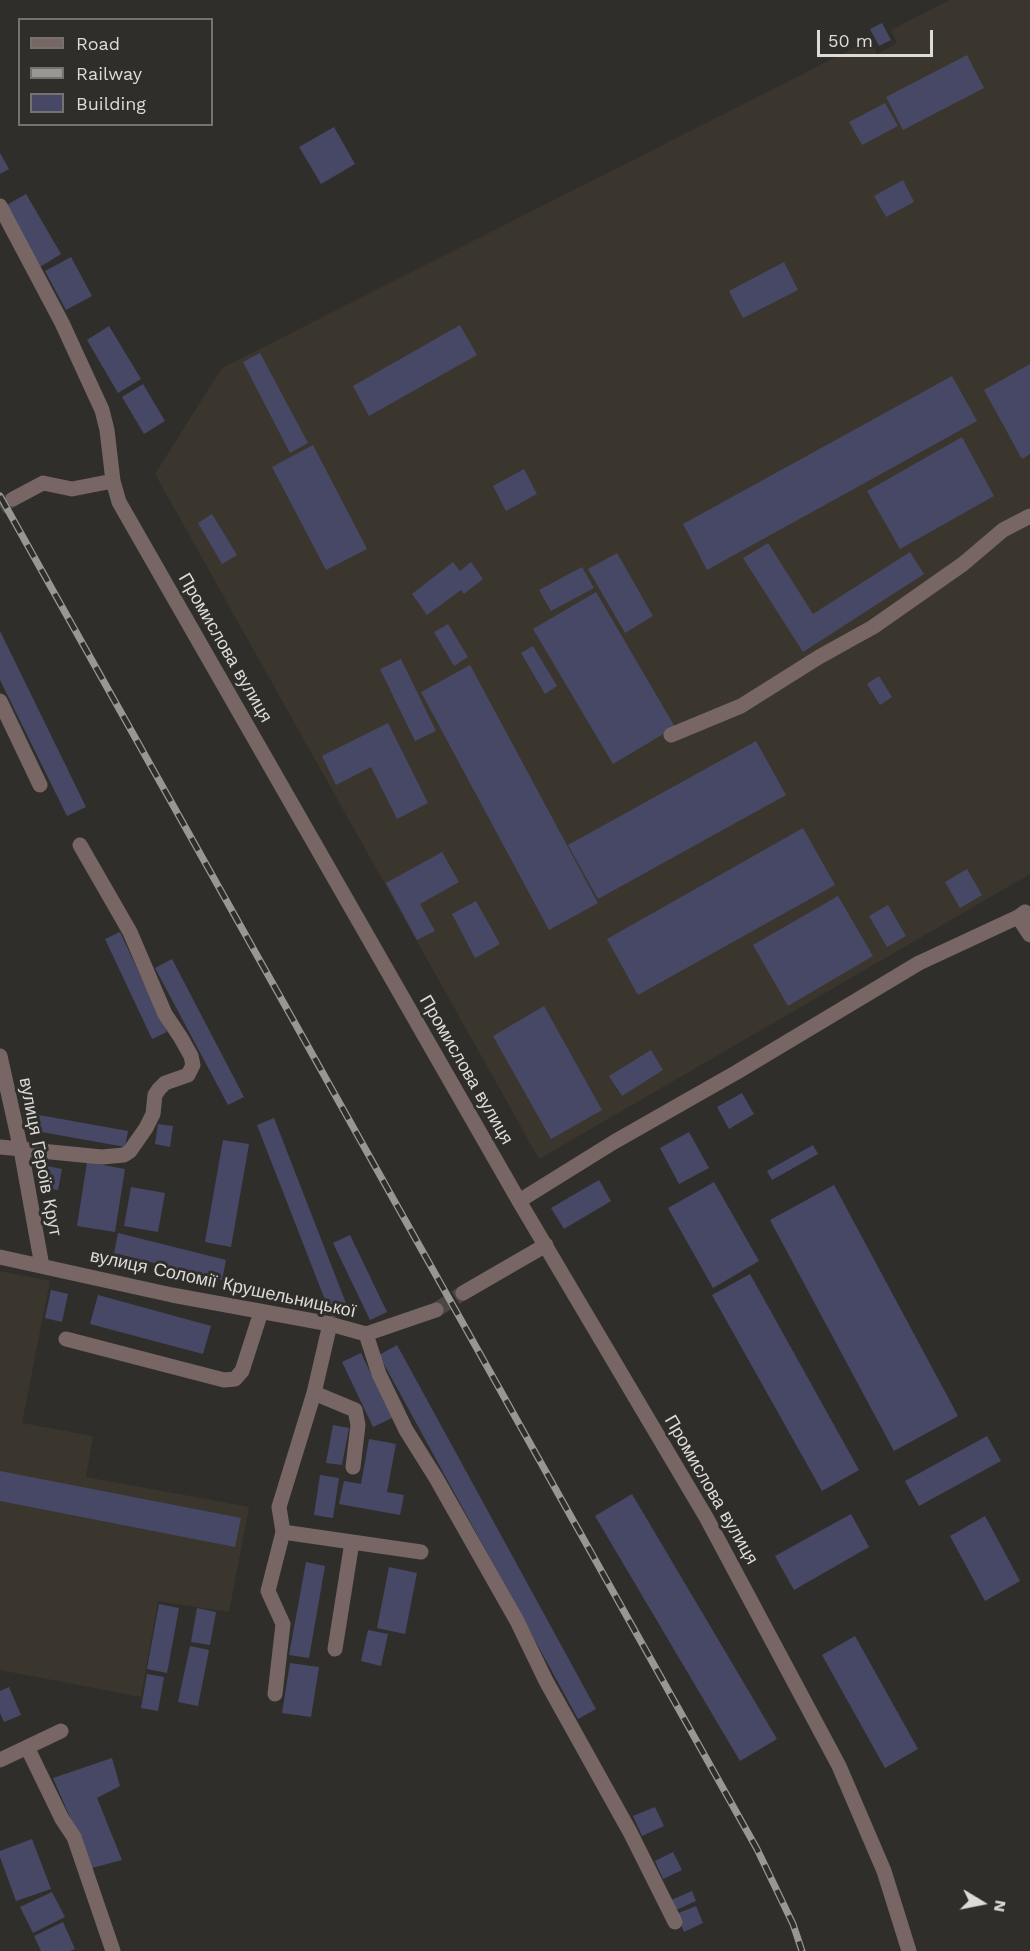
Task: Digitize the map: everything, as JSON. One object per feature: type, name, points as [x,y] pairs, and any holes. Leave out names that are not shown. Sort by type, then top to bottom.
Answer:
[{"type":"street","name":"Промислова вулиця","points":[[0,206],[62,323],[102,410],[107,430],[113,481],[119,502],[519,1201],[705,1517],[839,1766],[884,1871],[909,1951]]},
{"type":"street","points":[[13,499],[43,483],[72,489],[113,481]]},
{"type":"street","points":[[671,735],[741,706],[819,657],[873,627],[963,564],[1003,530],[1030,516]]},
{"type":"street","points":[[0,701],[40,785]]},
{"type":"street","points":[[0,1147],[102,1157],[124,1155],[130,1151],[153,1114],[155,1095],[159,1089],[165,1083],[188,1075],[193,1065],[191,1056],[165,1014],[130,932],[80,845]]},
{"type":"street","points":[[519,1201],[614,1142],[919,963],[1026,914],[1030,935]]},
{"type":"street","name":"вулиця Героїв Крут","points":[[0,1056],[21,1150],[42,1266]]},
{"type":"street","points":[[463,1293],[546,1245]]},
{"type":"street","name":"вулиця Соломії Крушельницької","points":[[0,1257],[172,1295],[330,1324],[366,1334],[436,1310]]},
{"type":"street","points":[[66,1339],[224,1380],[235,1379],[242,1371],[261,1311]]},
{"type":"street","points":[[275,1694],[282,1624],[268,1591],[283,1532],[279,1507],[314,1393],[330,1324]]},
{"type":"street","points":[[366,1334],[380,1374],[405,1430],[436,1478],[517,1621],[546,1681],[630,1833],[675,1922]]},
{"type":"street","points":[[314,1393],[355,1410],[358,1425],[353,1467]]},
{"type":"street","points":[[283,1532],[422,1552]]},
{"type":"street","points":[[335,1650],[352,1542]]},
{"type":"street","points":[[0,1760],[61,1731]]},
{"type":"street","points":[[27,1747],[62,1819],[74,1837],[113,1951]]},
{"type":"shaded area","points":[[950,0],[1030,0],[1030,874],[539,1159],[155,474],[222,368],[870,40],[877,54],[897,43],[891,30]]},
{"type":"shaded area","points":[[0,1271],[50,1281],[22,1423],[93,1436],[86,1477],[249,1507],[229,1612],[158,1601],[141,1697],[0,1670]]},
{"type":"building","points":[[882,23],[891,40],[879,46],[870,29]]},
{"type":"building","points":[[967,55],[984,88],[903,130],[886,97]]},
{"type":"building","points":[[885,103],[898,126],[862,145],[849,122]]},
{"type":"building","points":[[334,127],[355,164],[321,184],[299,147]]},
{"type":"building","points":[[0,153],[9,169],[0,174]]},
{"type":"building","points":[[903,180],[914,202],[886,217],[874,196]]},
{"type":"building","points":[[26,194],[61,254],[40,267],[5,206]]},
{"type":"building","points":[[71,257],[92,296],[66,310],[45,271]]},
{"type":"building","points":[[784,262],[798,290],[743,318],[729,291]]},
{"type":"building","points":[[460,325],[477,355],[369,416],[353,386]]},
{"type":"building","points":[[109,326],[141,379],[118,393],[87,340]]},
{"type":"building","points":[[260,353],[308,443],[290,453],[243,362]]},
{"type":"building","points":[[1030,364],[1030,454],[1022,459],[984,390]]},
{"type":"building","points":[[952,376],[977,421],[707,570],[683,524]]},
{"type":"building","points":[[143,384],[165,421],[144,434],[122,397]]},
{"type":"building","points":[[962,437],[994,496],[900,549],[867,491]]},
{"type":"building","points":[[313,445],[367,549],[326,570],[272,467]]},
{"type":"building","points":[[524,469],[537,494],[506,511],[493,486]]},
{"type":"building","points":[[212,514],[237,555],[222,564],[198,523]]},
{"type":"building","points":[[768,543],[813,614],[910,552],[924,574],[803,652],[743,558]]},
{"type":"building","points":[[617,553],[653,616],[625,633],[588,569]]},
{"type":"building","points":[[453,562],[460,571],[471,562],[483,579],[464,594],[461,590],[427,615],[412,594]]},
{"type":"building","points":[[582,567],[594,588],[551,611],[539,590]]},
{"type":"building","points":[[596,592],[675,727],[613,764],[533,629]]},
{"type":"building","points":[[448,624],[468,657],[454,666],[434,632]]},
{"type":"building","points":[[0,631],[86,807],[67,816],[0,680]]},
{"type":"building","points":[[533,646],[557,686],[545,694],[521,653]]},
{"type":"building","points":[[401,659],[436,731],[415,741],[380,669]]},
{"type":"building","points":[[470,665],[598,903],[549,930],[421,692]]},
{"type":"building","points":[[879,676],[892,697],[880,705],[867,684]]},
{"type":"building","points":[[388,723],[428,803],[397,819],[371,767],[336,785],[322,756]]},
{"type":"building","points":[[756,741],[786,795],[598,899],[568,845]]},
{"type":"building","points":[[803,828],[835,885],[638,995],[607,939]]},
{"type":"building","points":[[442,852],[459,882],[420,904],[435,931],[417,940],[386,883]]},
{"type":"building","points":[[967,869],[982,895],[960,908],[945,882]]},
{"type":"building","points":[[838,896],[873,956],[788,1006],[753,945]]},
{"type":"building","points":[[476,901],[500,944],[475,958],[452,914]]},
{"type":"building","points":[[888,905],[906,936],[887,947],[869,916]]},
{"type":"building","points":[[120,932],[167,1032],[152,1039],[105,939]]},
{"type":"building","points":[[172,959],[244,1097],[228,1105],[155,968]]},
{"type":"building","points":[[544,1006],[602,1110],[551,1139],[493,1036]]},
{"type":"building","points":[[651,1050],[663,1070],[622,1096],[609,1076]]},
{"type":"building","points":[[742,1093],[754,1114],[729,1129],[717,1107]]},
{"type":"building","points":[[39,1115],[128,1131],[125,1147],[36,1131]]},
{"type":"building","points":[[274,1118],[349,1311],[332,1318],[257,1125]]},
{"type":"building","points":[[158,1124],[173,1126],[170,1147],[155,1144]]},
{"type":"building","points":[[689,1132],[709,1168],[679,1184],[660,1148]]},
{"type":"building","points":[[223,1140],[249,1144],[231,1247],[205,1242]]},
{"type":"building","points":[[813,1145],[818,1154],[772,1180],[767,1171]]},
{"type":"building","points":[[87,1162],[125,1169],[115,1232],[77,1226]]},
{"type":"building","points":[[42,1165],[62,1169],[58,1190],[38,1187]]},
{"type":"building","points":[[599,1180],[611,1201],[564,1229],[551,1208]]},
{"type":"building","points":[[714,1182],[759,1261],[713,1288],[668,1208]]},
{"type":"building","points":[[834,1185],[958,1416],[894,1451],[770,1220]]},
{"type":"building","points":[[131,1187],[165,1193],[158,1232],[124,1226]]},
{"type":"building","points":[[118,1233],[226,1260],[222,1280],[114,1253]]},
{"type":"building","points":[[350,1235],[387,1312],[370,1320],[333,1243]]},
{"type":"building","points":[[750,1274],[859,1470],[822,1491],[712,1295]]},
{"type":"building","points":[[51,1290],[68,1294],[62,1322],[45,1318]]},
{"type":"building","points":[[98,1295],[211,1326],[203,1354],[90,1324]]},
{"type":"building","points":[[397,1345],[596,1709],[578,1719],[379,1355]]},
{"type":"building","points":[[361,1353],[392,1418],[373,1427],[342,1362]]},
{"type":"building","points":[[333,1425],[349,1428],[342,1465],[326,1463]]},
{"type":"building","points":[[987,1436],[1001,1461],[919,1506],[905,1481]]},
{"type":"building","points":[[369,1439],[396,1444],[387,1492],[404,1495],[400,1515],[339,1504],[344,1481],[361,1484]]},
{"type":"building","points":[[0,1471],[241,1518],[235,1547],[0,1501]]},
{"type":"building","points":[[320,1475],[339,1478],[333,1518],[314,1515]]},
{"type":"building","points":[[632,1494],[777,1739],[740,1761],[595,1516]]},
{"type":"building","points":[[851,1514],[869,1547],[794,1590],[775,1556]]},
{"type":"building","points":[[985,1516],[1020,1581],[985,1601],[950,1536]]},
{"type":"building","points":[[306,1562],[325,1566],[309,1658],[289,1655]]},
{"type":"building","points":[[389,1567],[417,1573],[405,1634],[377,1628]]},
{"type":"building","points":[[159,1604],[179,1608],[167,1673],[147,1669]]},
{"type":"building","points":[[197,1608],[216,1612],[210,1645],[191,1642]]},
{"type":"building","points":[[368,1630],[388,1634],[381,1666],[361,1661]]},
{"type":"building","points":[[855,1636],[918,1749],[885,1768],[822,1655]]},
{"type":"building","points":[[190,1646],[209,1650],[198,1706],[178,1702]]},
{"type":"building","points":[[290,1663],[319,1667],[311,1717],[282,1713]]},
{"type":"building","points":[[147,1674],[164,1677],[158,1711],[141,1708]]},
{"type":"building","points":[[9,1687],[21,1715],[4,1722],[0,1713],[0,1691]]},
{"type":"building","points":[[112,1758],[120,1786],[97,1798],[122,1860],[92,1868],[53,1778]]},
{"type":"building","points":[[655,1807],[664,1826],[642,1836],[633,1816]]},
{"type":"building","points":[[32,1839],[51,1889],[16,1901],[0,1857],[0,1851]]},
{"type":"building","points":[[673,1852],[682,1870],[663,1879],[655,1861]]},
{"type":"building","points":[[692,1891],[696,1901],[676,1910],[671,1900]]},
{"type":"building","points":[[52,1892],[65,1917],[33,1933],[20,1907]]},
{"type":"building","points":[[696,1906],[703,1923],[684,1932],[676,1914]]},
{"type":"building","points":[[63,1922],[75,1949],[41,1951],[34,1936]]},
{"type":"tunnel","points":[[0,507],[13,499]]},
{"type":"tunnel","points":[[436,1310],[463,1293]]},
{"type":"railway","points":[[0,496],[757,1849],[793,1924],[802,1951]]}]
